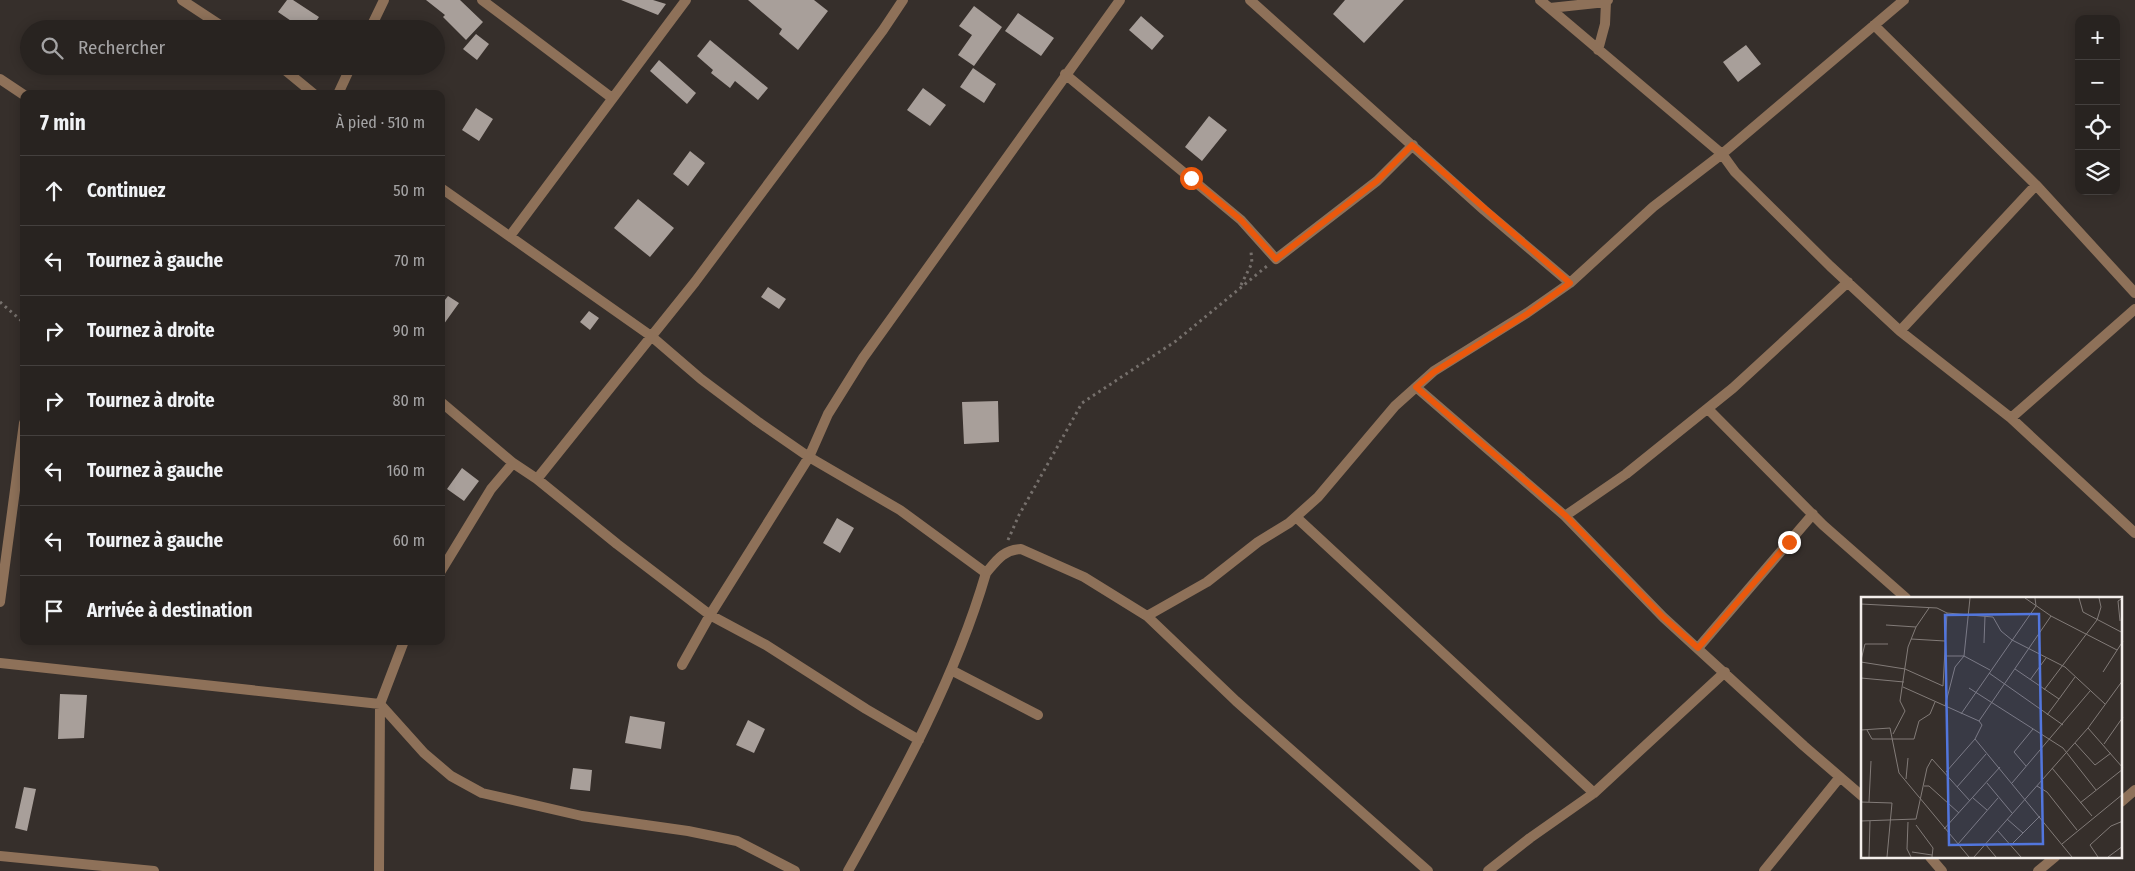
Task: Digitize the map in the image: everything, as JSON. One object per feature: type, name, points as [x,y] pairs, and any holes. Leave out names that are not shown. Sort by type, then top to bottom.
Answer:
[{"type":"street","points":[[182,0],[212,20]]},
{"type":"street","points":[[374,20],[384,0]]},
{"type":"street","points":[[482,0],[612,98]]},
{"type":"street","points":[[510,236],[686,0]]},
{"type":"street","points":[[537,479],[695,282],[883,30],[903,0]]},
{"type":"street","points":[[682,665],[710,615],[808,457],[828,414],[863,358],[960,221],[1009,157],[1065,74],[1120,0]]},
{"type":"street","points":[[1250,0],[1570,283]]},
{"type":"street","points":[[1540,0],[1722,154],[1736,172],[1788,225],[1900,331],[2011,418],[2134,532]]},
{"type":"street","points":[[1147,616],[1207,582],[1258,542],[1296,517],[1330,484],[1394,406],[1416,387],[1434,372],[1520,318],[1570,283],[1653,208],[1722,154],[1904,0]]},
{"type":"street","points":[[1550,8],[1607,1],[1605,24],[1598,50]]},
{"type":"street","points":[[1874,25],[2036,185],[2135,293]]},
{"type":"street","points":[[1065,74],[1241,220],[1276,259],[1377,181],[1412,145]]},
{"type":"street","points":[[291,75],[309,90]]},
{"type":"street","points":[[340,90],[347,75]]},
{"type":"street","points":[[0,79],[20,92]]},
{"type":"street","points":[[1900,331],[2036,185]]},
{"type":"street","points":[[445,191],[651,336],[701,379],[808,457],[880,496],[986,573]]},
{"type":"street","points":[[1566,516],[1626,474],[1708,409],[1848,282]]},
{"type":"street","points":[[2011,418],[2135,309]]},
{"type":"street","points":[[1416,387],[1566,516],[1663,617],[1861,795]]},
{"type":"street","points":[[445,405],[513,463],[537,479],[617,544],[710,615],[766,645],[866,709],[919,740]]},
{"type":"street","points":[[1708,409],[1813,514],[1905,597]]},
{"type":"street","points":[[445,564],[491,489],[513,463]]},
{"type":"street","points":[[0,602],[19,500],[20,485]]},
{"type":"street","points":[[1698,648],[1813,514]]},
{"type":"street","points":[[1296,517],[1594,793]]},
{"type":"street","points":[[848,871],[884,809],[919,740],[972,620],[986,573],[1002,554],[1016,549],[1032,552],[1084,577],[1147,616],[1236,701],[1428,871]]},
{"type":"street","points":[[379,871],[380,704],[402,645]]},
{"type":"street","points":[[0,663],[380,704],[424,753],[451,776],[482,793],[582,816],[688,831],[737,841],[795,871]]},
{"type":"street","points":[[951,670],[1038,715]]},
{"type":"street","points":[[1488,871],[1530,838],[1594,793],[1725,672]]},
{"type":"street","points":[[1764,871],[1840,777]]},
{"type":"street","points":[[2122,799],[2135,790]]},
{"type":"street","points":[[0,856],[154,871]]},
{"type":"street","points":[[1931,858],[1942,871]]},
{"type":"street","points":[[2038,871],[2054,858]]},
{"type":"path","points":[[1240,287],[1252,263],[1251,249]]},
{"type":"path","points":[[1002,554],[1019,515],[1082,403],[1176,341],[1276,259]]},
{"type":"path","points":[[0,302],[20,320]]},
{"type":"building","points":[[287,0],[293,0],[319,17],[317,20],[290,20],[278,12]]},
{"type":"building","points":[[426,0],[460,0],[483,22],[466,40],[443,17],[445,15]]},
{"type":"building","points":[[621,0],[653,0],[666,4],[658,15]]},
{"type":"building","points":[[748,0],[814,0],[828,11],[798,50],[779,34],[782,29]]},
{"type":"building","points":[[1345,0],[1404,0],[1364,43],[1333,14]]},
{"type":"building","points":[[974,6],[1002,27],[974,66],[958,55],[972,35],[959,26]]},
{"type":"building","points":[[1018,13],[1054,38],[1041,56],[1005,31]]},
{"type":"building","points":[[1141,16],[1164,36],[1152,50],[1129,30]]},
{"type":"building","points":[[476,34],[489,44],[477,60],[463,49]]},
{"type":"building","points":[[710,40],[768,88],[758,100],[735,81],[730,88],[711,73],[713,70],[697,56]]},
{"type":"building","points":[[1746,45],[1761,64],[1738,82],[1723,62]]},
{"type":"building","points":[[659,60],[696,93],[687,104],[650,71]]},
{"type":"building","points":[[973,68],[996,84],[984,103],[960,87]]},
{"type":"building","points":[[923,88],[946,105],[930,126],[907,110]]},
{"type":"building","points":[[476,108],[493,119],[479,141],[462,130]]},
{"type":"building","points":[[1209,116],[1227,130],[1202,161],[1185,147]]},
{"type":"building","points":[[690,151],[705,163],[688,186],[673,174]]},
{"type":"building","points":[[638,199],[674,228],[650,257],[614,228]]},
{"type":"building","points":[[768,287],[786,299],[779,309],[761,297]]},
{"type":"building","points":[[448,296],[459,303],[445,322],[445,300]]},
{"type":"building","points":[[589,311],[599,318],[590,330],[580,322]]},
{"type":"building","points":[[998,401],[999,442],[964,444],[962,402]]},
{"type":"building","points":[[462,468],[479,481],[464,501],[447,489]]},
{"type":"building","points":[[837,518],[854,528],[840,553],[823,543]]},
{"type":"building","points":[[60,694],[87,695],[84,738],[58,739]]},
{"type":"building","points":[[630,716],[665,722],[661,749],[625,743]]},
{"type":"building","points":[[748,720],[765,729],[754,753],[736,745]]},
{"type":"building","points":[[573,768],[592,770],[590,791],[570,789]]},
{"type":"building","points":[[24,787],[36,789],[27,831],[15,828]]},
{"type":"route","points":[[1191,178],[1241,220],[1276,259],[1287,248],[1377,181],[1412,145],[1484,210],[1570,283],[1527,314],[1464,351],[1416,387],[1566,516],[1663,617],[1698,648],[1789,542]]}]
